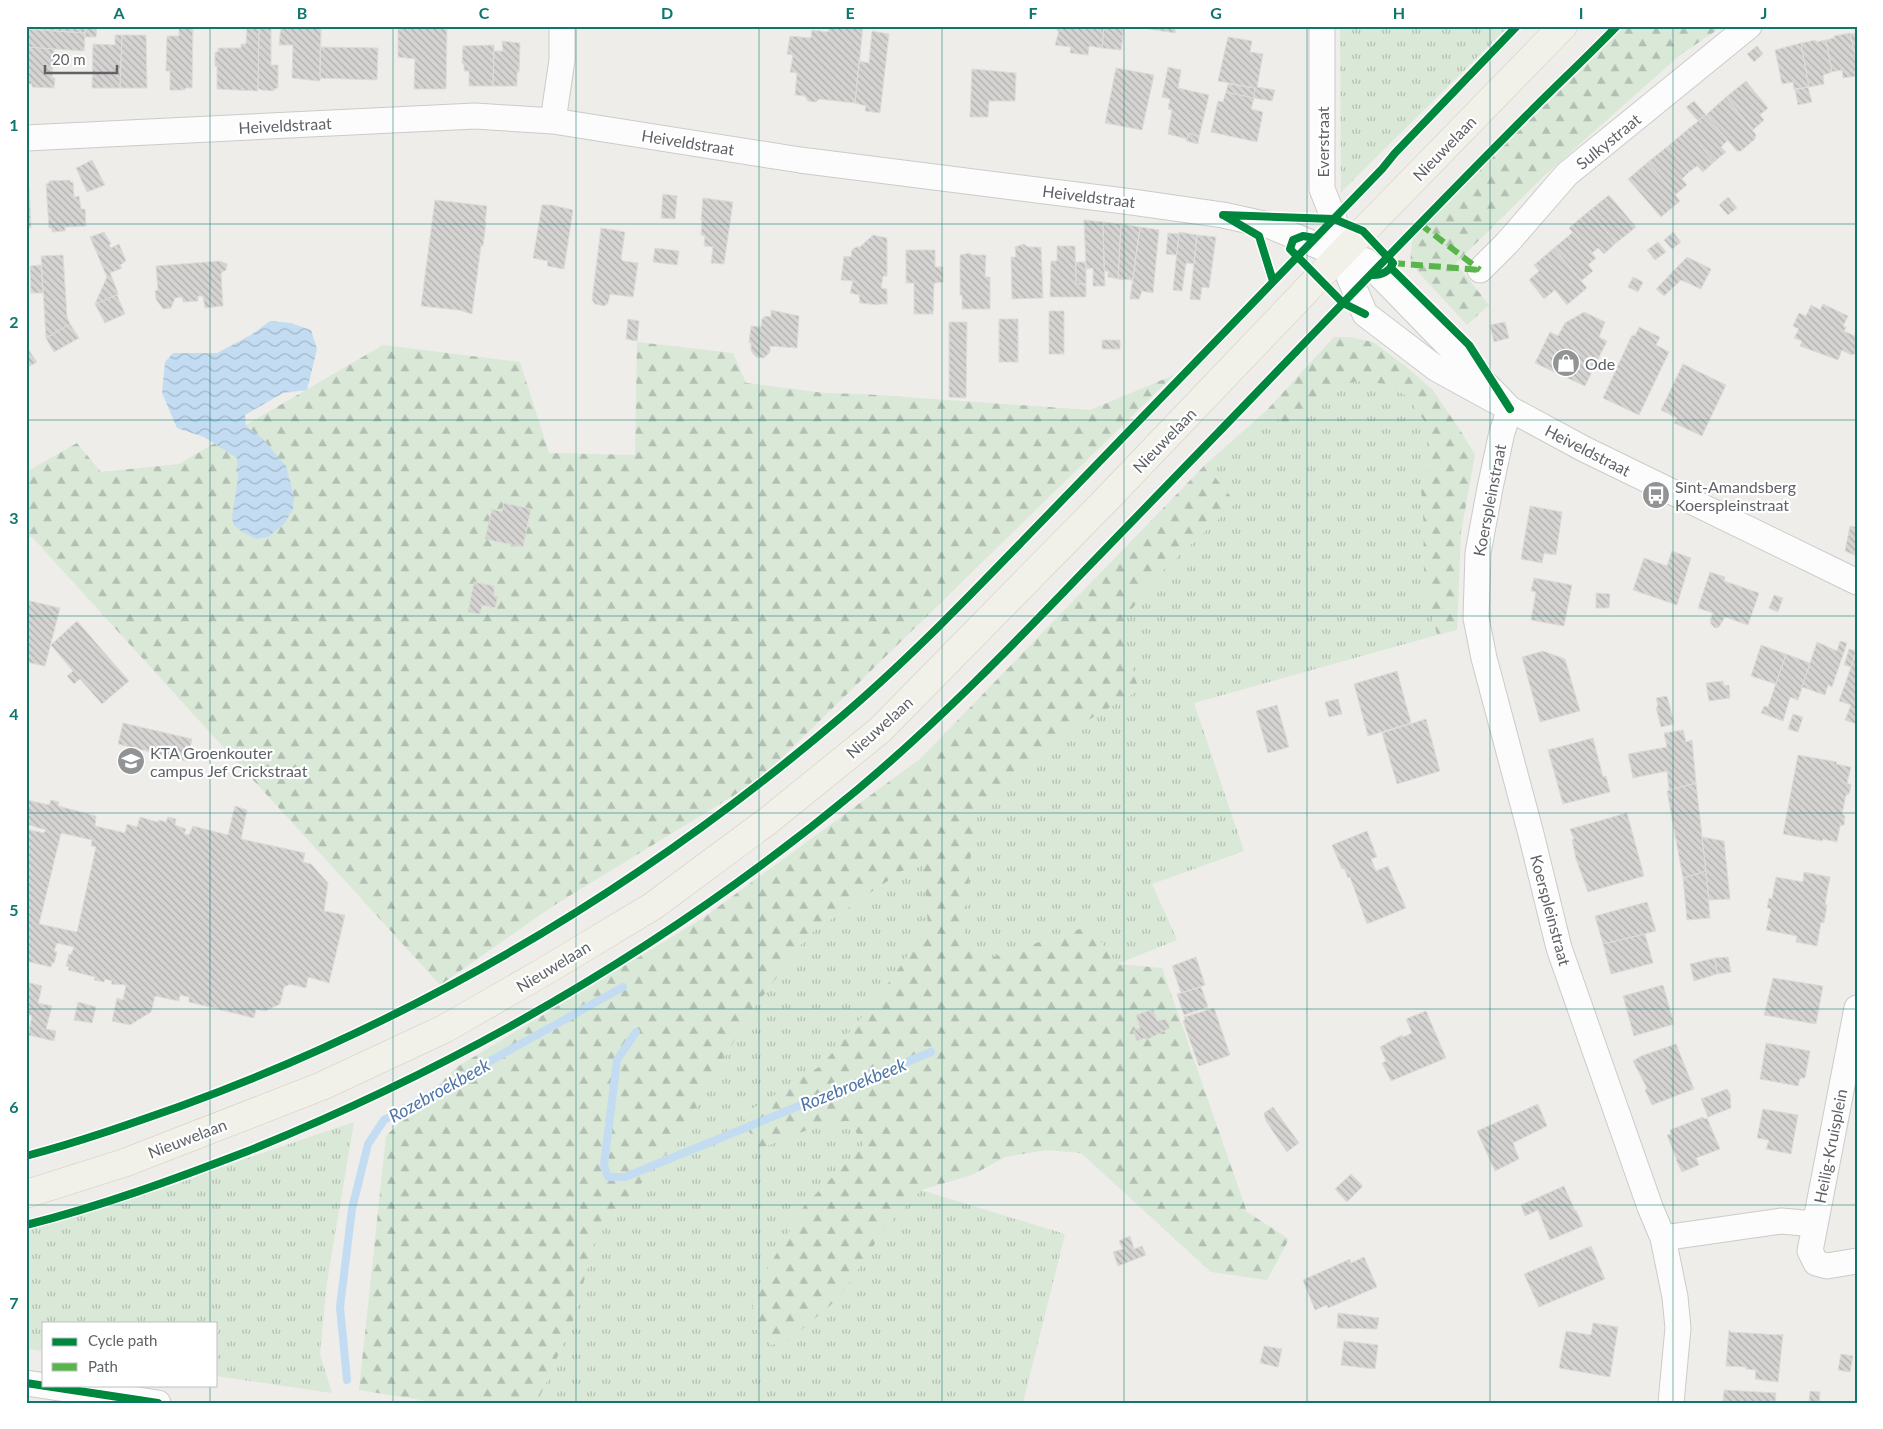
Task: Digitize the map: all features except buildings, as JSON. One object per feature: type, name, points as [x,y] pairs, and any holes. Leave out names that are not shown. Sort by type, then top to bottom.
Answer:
[{"type":"main road","name":"Nieuwelaan","points":[[26,1194],[124,1163],[322,1086],[446,1028],[653,906],[769,820],[880,730],[1106,500],[1340,255],[1563,26]]},
{"type":"street","points":[[553,121],[562,60],[562,26]]},
{"type":"street","name":"Everstraat","points":[[1322,26],[1322,189],[1334,219],[1340,255]]},
{"type":"street","name":"Sulkystraat","points":[[1480,270],[1508,242],[1567,174],[1749,26]]},
{"type":"street","name":"Heiveldstraat","points":[[26,138],[475,116],[553,121],[800,160],[1223,215],[1268,225],[1340,255],[1366,261],[1510,409]]},
{"type":"street","name":"Heiveldstraat","points":[[1340,255],[1365,314],[1437,368],[1584,449],[1857,582]]},
{"type":"street","name":"Koerspleinstraat","points":[[1510,409],[1502,432],[1478,553],[1476,618],[1484,658],[1559,948],[1650,1208],[1663,1238],[1675,1297],[1678,1328],[1671,1403]]},
{"type":"street","name":"Heilig-Kruisplein","points":[[1857,1008],[1810,1251],[1816,1263],[1827,1266],[1857,1261]]},
{"type":"street","points":[[1663,1238],[1781,1221],[1815,1224]]},
{"type":"street","points":[[26,1383],[42,1385]]},
{"type":"street","points":[[46,1386],[158,1403]]},
{"type":"green space","points":[[1340,26],[1509,26],[1341,192]]},
{"type":"green space","points":[[1613,26],[1723,26],[1680,55],[1545,175],[1456,263],[1489,305],[1467,325],[1410,263],[1414,225]]},
{"type":"green space","points":[[1334,337],[1349,337],[1373,342],[1404,365],[1432,389],[1475,455],[1461,532],[1457,630],[1437,635],[1426,590],[1421,489],[1426,472],[1432,432],[1407,396],[1385,384],[1357,381],[1328,390],[1286,426],[1267,410]]},
{"type":"green space","points":[[637,342],[733,353],[746,383],[824,393],[1090,410],[1174,375],[759,780],[553,906],[440,985],[32,537],[26,536],[26,472],[77,443],[101,472],[179,464],[383,345],[520,362],[549,453],[635,455]]},
{"type":"green space","points":[[1357,381],[1385,384],[1407,396],[1432,432],[1426,472],[1421,489],[1426,590],[1437,635],[1194,703],[1244,851],[1152,884],[1177,940],[1117,964],[1089,926],[983,960],[964,936],[975,809],[1058,738],[1139,690],[1124,642],[1126,617],[1157,576],[1235,503],[1205,465],[1267,410],[1286,426],[1328,390]]},
{"type":"green space","points":[[1205,465],[1236,503],[1157,576],[1126,617],[1124,642],[1139,690],[1058,738],[975,809],[964,936],[983,960],[1089,926],[1117,964],[1162,968],[1247,1212],[1289,1239],[1267,1280],[1211,1272],[1081,1153],[1046,1150],[1005,1157],[972,1175],[921,1190],[886,1227],[839,1298],[787,1342],[771,1345],[747,1321],[767,1270],[804,1206],[864,1145],[849,1121],[820,1125],[756,1150],[743,1115],[822,1065],[877,999],[928,927],[923,857],[808,935],[749,1015],[678,1139],[596,1238],[572,1324],[537,1403],[440,1403],[359,1390],[386,1136],[457,1067],[703,918],[920,759]]},
{"type":"green space","points":[[923,857],[929,926],[877,999],[822,1065],[743,1115],[756,1150],[820,1125],[850,1121],[864,1145],[804,1206],[839,1298],[886,1227],[921,1190],[1065,1234],[1023,1403],[537,1403],[572,1324],[596,1238],[678,1139],[749,1015],[808,935]]},
{"type":"green space","points":[[354,1122],[327,1282],[320,1354],[332,1393],[218,1376],[218,1322],[42,1322],[42,1351],[26,1349],[26,1230],[69,1219]]},
{"type":"water","points":[[270,321],[291,323],[311,330],[317,349],[307,390],[283,393],[245,415],[246,426],[263,439],[286,466],[294,496],[293,509],[284,524],[268,537],[256,539],[234,525],[232,518],[238,477],[237,458],[204,437],[177,428],[162,393],[165,362],[173,353],[217,353],[251,335]]},
{"type":"waterway","name":"Rozebroekbeek","points":[[347,1380],[340,1307],[352,1209],[368,1144],[384,1120],[623,987]]},
{"type":"waterway","name":"Rozebroekbeek","points":[[636,1032],[617,1060],[604,1165],[608,1177],[625,1177],[931,1052]]},
{"type":"marked path","points":[[1420,224],[1480,270]]},
{"type":"marked path","points":[[1393,263],[1480,270]]},
{"type":"cycle path","points":[[26,1156],[85,1139],[181,1106],[271,1071],[359,1031],[445,988],[528,942],[609,891],[689,837],[766,779],[841,717],[960,606],[1382,169],[1395,153],[1517,26]]},
{"type":"cycle path","points":[[26,1225],[138,1191],[248,1151],[330,1116],[410,1078],[489,1038],[642,948],[716,898],[787,846],[887,764],[973,684],[1439,204],[1617,26]]},
{"type":"cycle path","points":[[1223,215],[1334,219],[1363,231],[1393,263],[1385,272],[1373,275]]},
{"type":"cycle path","points":[[1225,216],[1259,236],[1273,281]]},
{"type":"cycle path","points":[[1315,238],[1303,236],[1293,240],[1290,249],[1343,303],[1365,314]]},
{"type":"cycle path","points":[[1391,268],[1469,345],[1510,409]]},
{"type":"cycle path","points":[[26,1383],[42,1385]]},
{"type":"cycle path","points":[[46,1386],[158,1403]]},
{"type":"place","name":"Ode","points":[[1566,363]]},
{"type":"place","name":"Sint-Amandsberg Koerspleinstraat","points":[[1656,495]]},
{"type":"place","name":"KTA Groenkouter campus Jef Crickstraat","points":[[131,761]]}]
